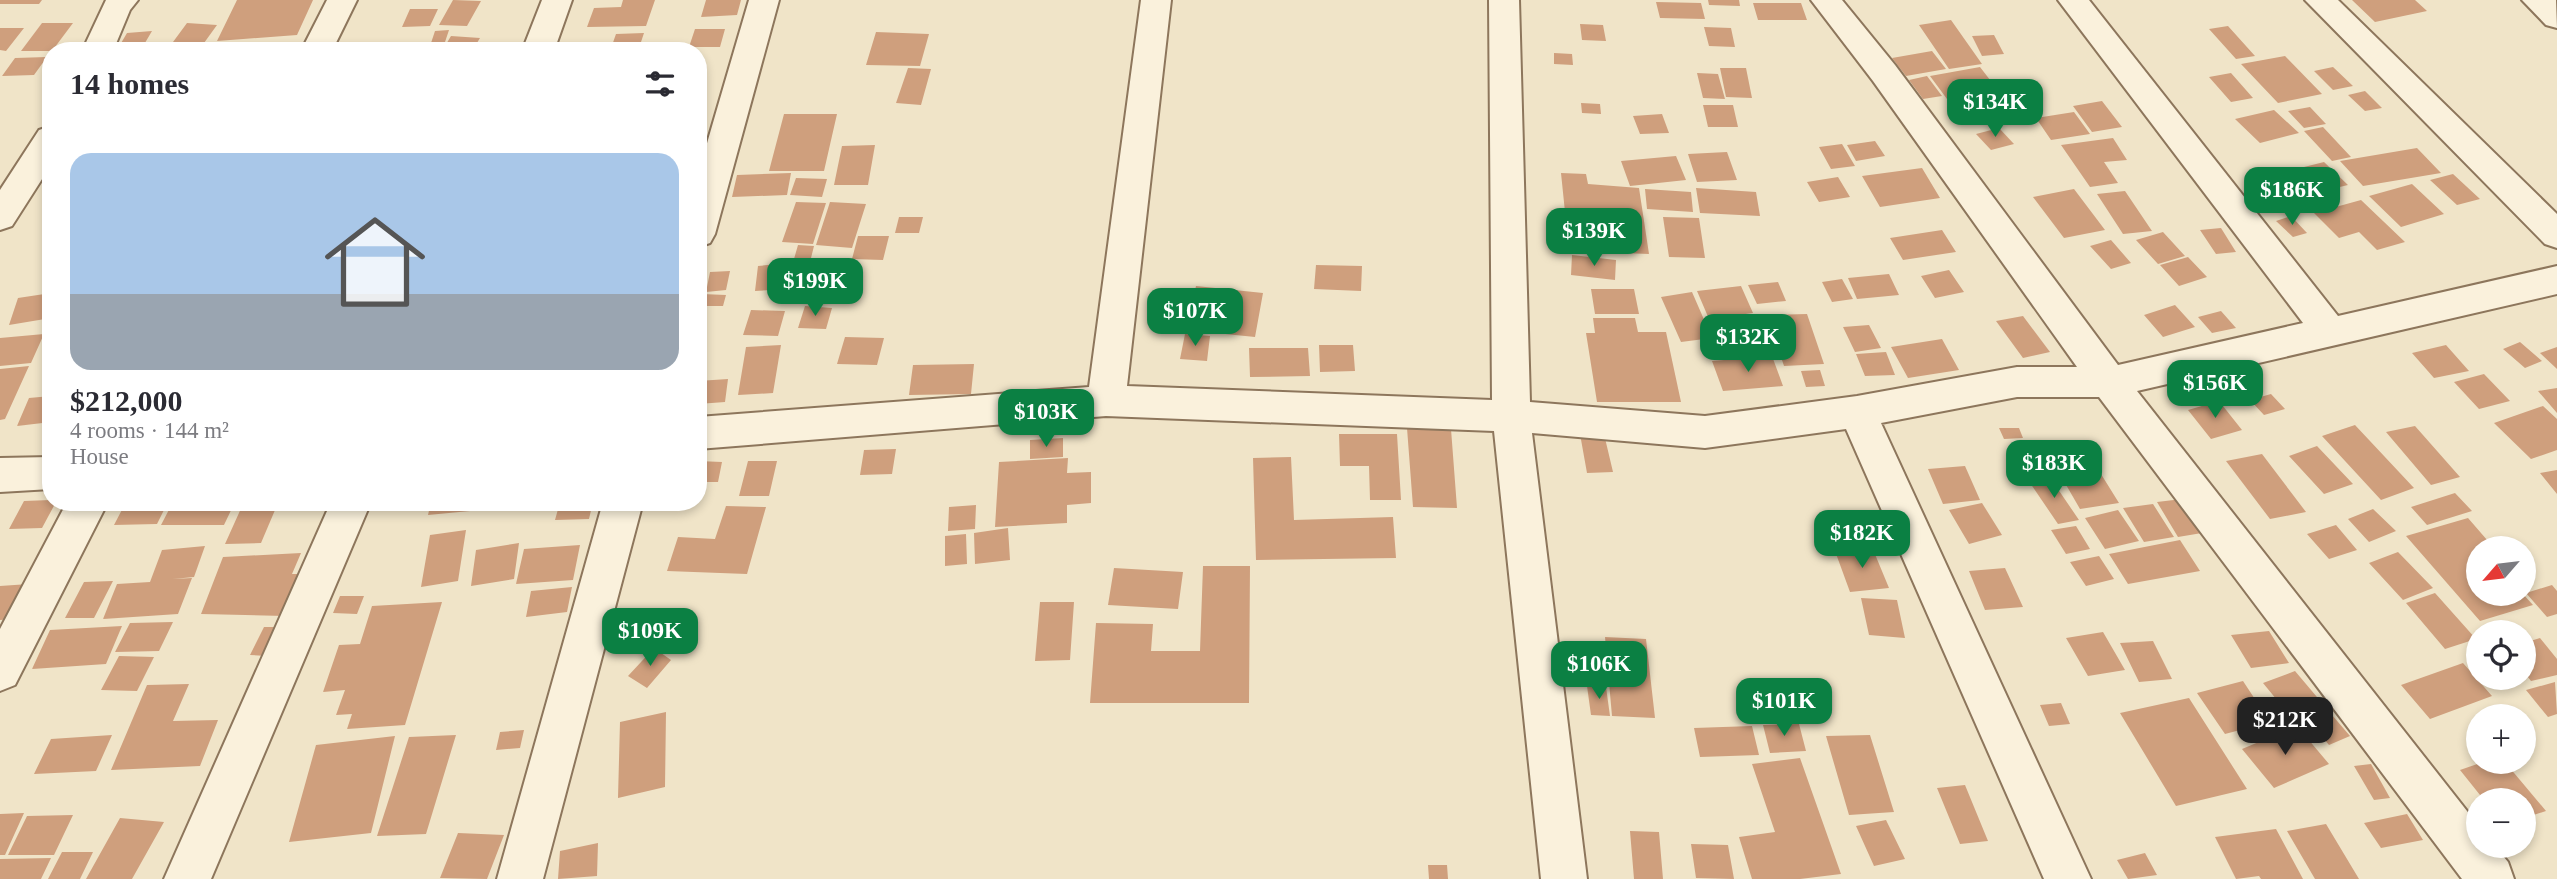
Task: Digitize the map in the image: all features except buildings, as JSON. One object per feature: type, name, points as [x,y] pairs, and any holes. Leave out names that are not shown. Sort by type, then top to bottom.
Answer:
[{"type":"street","points":[[101,42],[117,6],[123,0]]},
{"type":"street","points":[[321,42],[342,0]]},
{"type":"street","points":[[541,42],[557,0]]},
{"type":"street","points":[[707,202],[764,0]]},
{"type":"street","points":[[1106,401],[1156,0]]},
{"type":"street","points":[[1504,0],[1511,416],[1564,879]]},
{"type":"street","points":[[1826,0],[1884,73],[2109,382],[2491,879]]},
{"type":"street","points":[[2073,0],[2331,333]]},
{"type":"street","points":[[2320,0],[2557,235]]},
{"type":"street","points":[[2537,0],[2557,18]]},
{"type":"street","points":[[0,217],[42,152]]},
{"type":"street","points":[[707,432],[1106,401],[1511,416],[1705,432],[1857,412],[2017,382],[2109,382],[2557,280]]},
{"type":"street","points":[[1857,412],[2068,879]]},
{"type":"street","points":[[0,475],[42,473]]},
{"type":"street","points":[[0,671],[83,511]]},
{"type":"street","points":[[187,879],[347,511]]},
{"type":"street","points":[[520,879],[621,511]]}]
